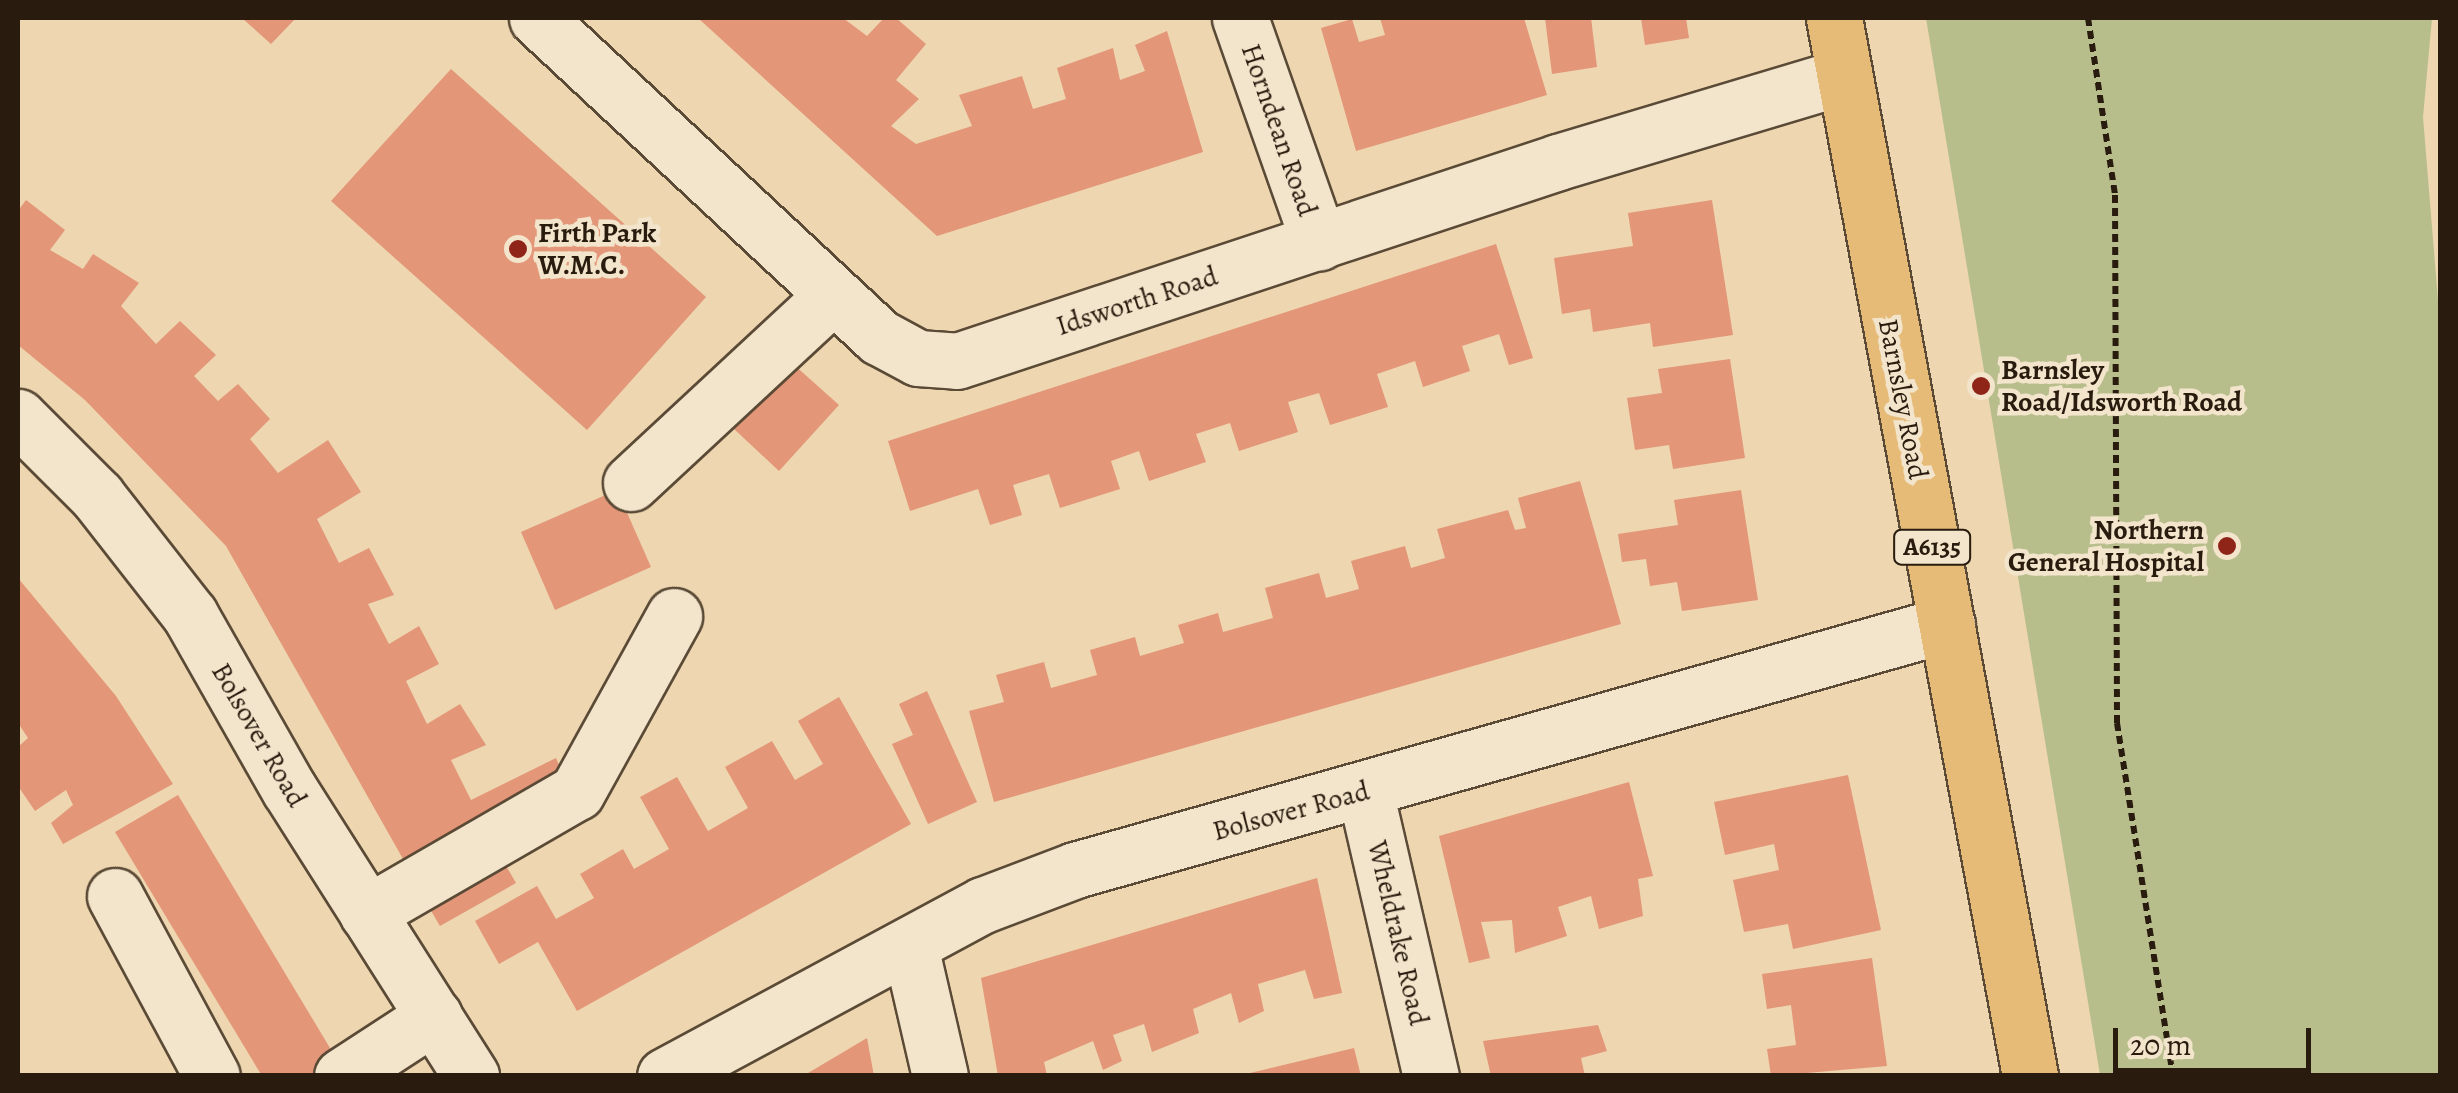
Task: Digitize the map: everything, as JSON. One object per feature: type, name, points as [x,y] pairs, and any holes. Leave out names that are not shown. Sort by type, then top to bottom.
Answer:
[{"type":"main road","name":"Barnsley Road","points":[[1834,18],[2030,1076]]},
{"type":"street","name":"Idsworth Road","points":[[538,18],[878,337],[918,358],[958,360],[1842,77]]},
{"type":"street","name":"Horndean Road","points":[[1240,18],[1319,242]]},
{"type":"street","points":[[631,483],[833,295]]},
{"type":"street","name":"Bolsover Road","points":[[18,417],[96,496],[190,614],[367,913],[471,1076]]},
{"type":"street","points":[[367,913],[577,792],[674,616]]},
{"type":"street","name":"Bolsover Road","points":[[666,1076],[983,905],[1076,870],[1947,624]]},
{"type":"street","name":"Wheldrake Road","points":[[1365,791],[1431,1076]]},
{"type":"street","points":[[115,896],[212,1076]]},
{"type":"street","points":[[910,946],[940,1076]]},
{"type":"street","points":[[342,1076],[434,1016]]},
{"type":"path","points":[[2088,18],[2115,195],[2117,723],[2173,1076]]},
{"type":"green space","name":"Northern General Hospital","points":[[1926,18],[2432,18],[2423,117],[2440,325],[2440,1075],[2100,1075]]},
{"type":"building","points":[[242,18],[296,18],[271,44]]},
{"type":"building","points":[[698,18],[843,18],[867,36],[884,18],[896,18],[926,44],[896,80],[919,99],[891,126],[916,144],[972,126],[959,95],[1022,76],[1033,109],[1066,99],[1057,68],[1113,48],[1120,80],[1145,71],[1135,45],[1167,31],[1203,152],[937,236]]},
{"type":"building","points":[[1380,18],[1524,18],[1547,95],[1356,151],[1321,28],[1352,19],[1359,42],[1385,35]]},
{"type":"building","points":[[1545,18],[1591,18],[1597,67],[1552,74]]},
{"type":"building","points":[[1641,18],[1686,18],[1689,38],[1645,45]]},
{"type":"building","name":"Firth Park W.M.C.","points":[[451,69],[706,297],[587,430],[331,201]]},
{"type":"building","points":[[26,200],[65,230],[50,250],[83,269],[93,254],[139,283],[121,306],[156,344],[180,321],[216,355],[194,376],[218,401],[238,384],[270,419],[250,439],[278,473],[328,440],[361,492],[317,519],[339,563],[369,548],[394,595],[368,604],[389,644],[419,626],[439,664],[406,681],[427,724],[460,704],[486,745],[451,760],[471,800],[556,758],[565,779],[407,866],[226,546],[85,400],[18,345],[18,211]]},
{"type":"building","points":[[1712,200],[1733,335],[1653,347],[1650,323],[1593,332],[1590,309],[1562,314],[1554,258],[1633,246],[1628,213]]},
{"type":"building","points":[[1496,244],[1533,358],[1509,365],[1499,334],[1462,346],[1470,371],[1423,387],[1415,361],[1377,374],[1388,407],[1330,425],[1319,393],[1288,402],[1298,432],[1239,451],[1230,423],[1196,434],[1206,462],[1149,481],[1139,451],[1111,461],[1120,489],[1060,508],[1049,474],[1013,485],[1022,515],[990,525],[978,489],[910,511],[888,441]]},
{"type":"building","points":[[1730,359],[1745,458],[1673,469],[1669,445],[1635,450],[1627,398],[1662,393],[1658,369]]},
{"type":"building","points":[[792,363],[839,405],[779,471],[733,428]]},
{"type":"building","points":[[1580,481],[1621,624],[994,802],[969,711],[1004,702],[996,675],[1044,662],[1051,688],[1097,675],[1090,650],[1135,637],[1140,656],[1184,643],[1178,625],[1218,613],[1223,632],[1273,618],[1265,588],[1319,573],[1326,598],[1359,589],[1351,561],[1405,546],[1411,568],[1445,558],[1437,529],[1508,510],[1515,530],[1526,528],[1518,498]]},
{"type":"building","points":[[617,490],[651,567],[555,610],[521,532]]},
{"type":"building","points":[[1741,490],[1758,600],[1682,611],[1677,582],[1650,586],[1646,559],[1622,562],[1618,534],[1678,525],[1674,500]]},
{"type":"building","points":[[18,578],[116,696],[173,784],[63,844],[51,823],[73,805],[66,790],[35,811],[18,786],[18,747],[28,738],[18,723]]},
{"type":"building","points":[[927,691],[977,802],[928,824],[892,744],[913,735],[899,704]]},
{"type":"building","points":[[839,697],[911,824],[577,1011],[538,942],[499,964],[475,921],[537,886],[556,919],[594,898],[580,874],[623,849],[634,869],[669,849],[640,797],[677,777],[708,831],[748,808],[725,767],[772,741],[795,780],[823,764],[798,721]]},
{"type":"building","points":[[1848,775],[1881,930],[1793,949],[1788,924],[1744,932],[1733,880],[1779,870],[1774,844],[1725,855],[1714,802]]},
{"type":"building","points":[[1629,782],[1653,876],[1638,879],[1643,916],[1599,929],[1591,896],[1558,907],[1567,936],[1515,953],[1512,920],[1481,922],[1490,958],[1469,963],[1439,836]]},
{"type":"building","points":[[178,795],[339,1063],[318,1076],[262,1076],[115,832]]},
{"type":"building","points":[[499,854],[516,883],[440,926],[423,897]]},
{"type":"building","points":[[1317,878],[1342,993],[1314,999],[1305,970],[1258,984],[1264,1011],[1239,1023],[1231,993],[1193,1009],[1199,1033],[1152,1052],[1144,1024],[1113,1035],[1122,1061],[1103,1070],[1093,1041],[1044,1062],[1047,1076],[998,1076],[981,978]]},
{"type":"building","points":[[1872,958],[1887,1066],[1771,1076],[1767,1049],[1796,1045],[1791,1005],[1767,1009],[1762,974]]},
{"type":"building","points":[[1598,1025],[1607,1051],[1581,1058],[1585,1076],[1491,1076],[1483,1041]]},
{"type":"building","points":[[867,1038],[874,1076],[803,1076]]},
{"type":"building","points":[[1354,1048],[1361,1076],[1246,1076],[1246,1074]]},
{"type":"place","name":"Firth Park W.M.C.","points":[[518,249]]},
{"type":"place","name":"Barnsley Road/Idsworth Road","points":[[1981,386]]},
{"type":"place","name":"Northern General Hospital","points":[[2227,546]]}]
